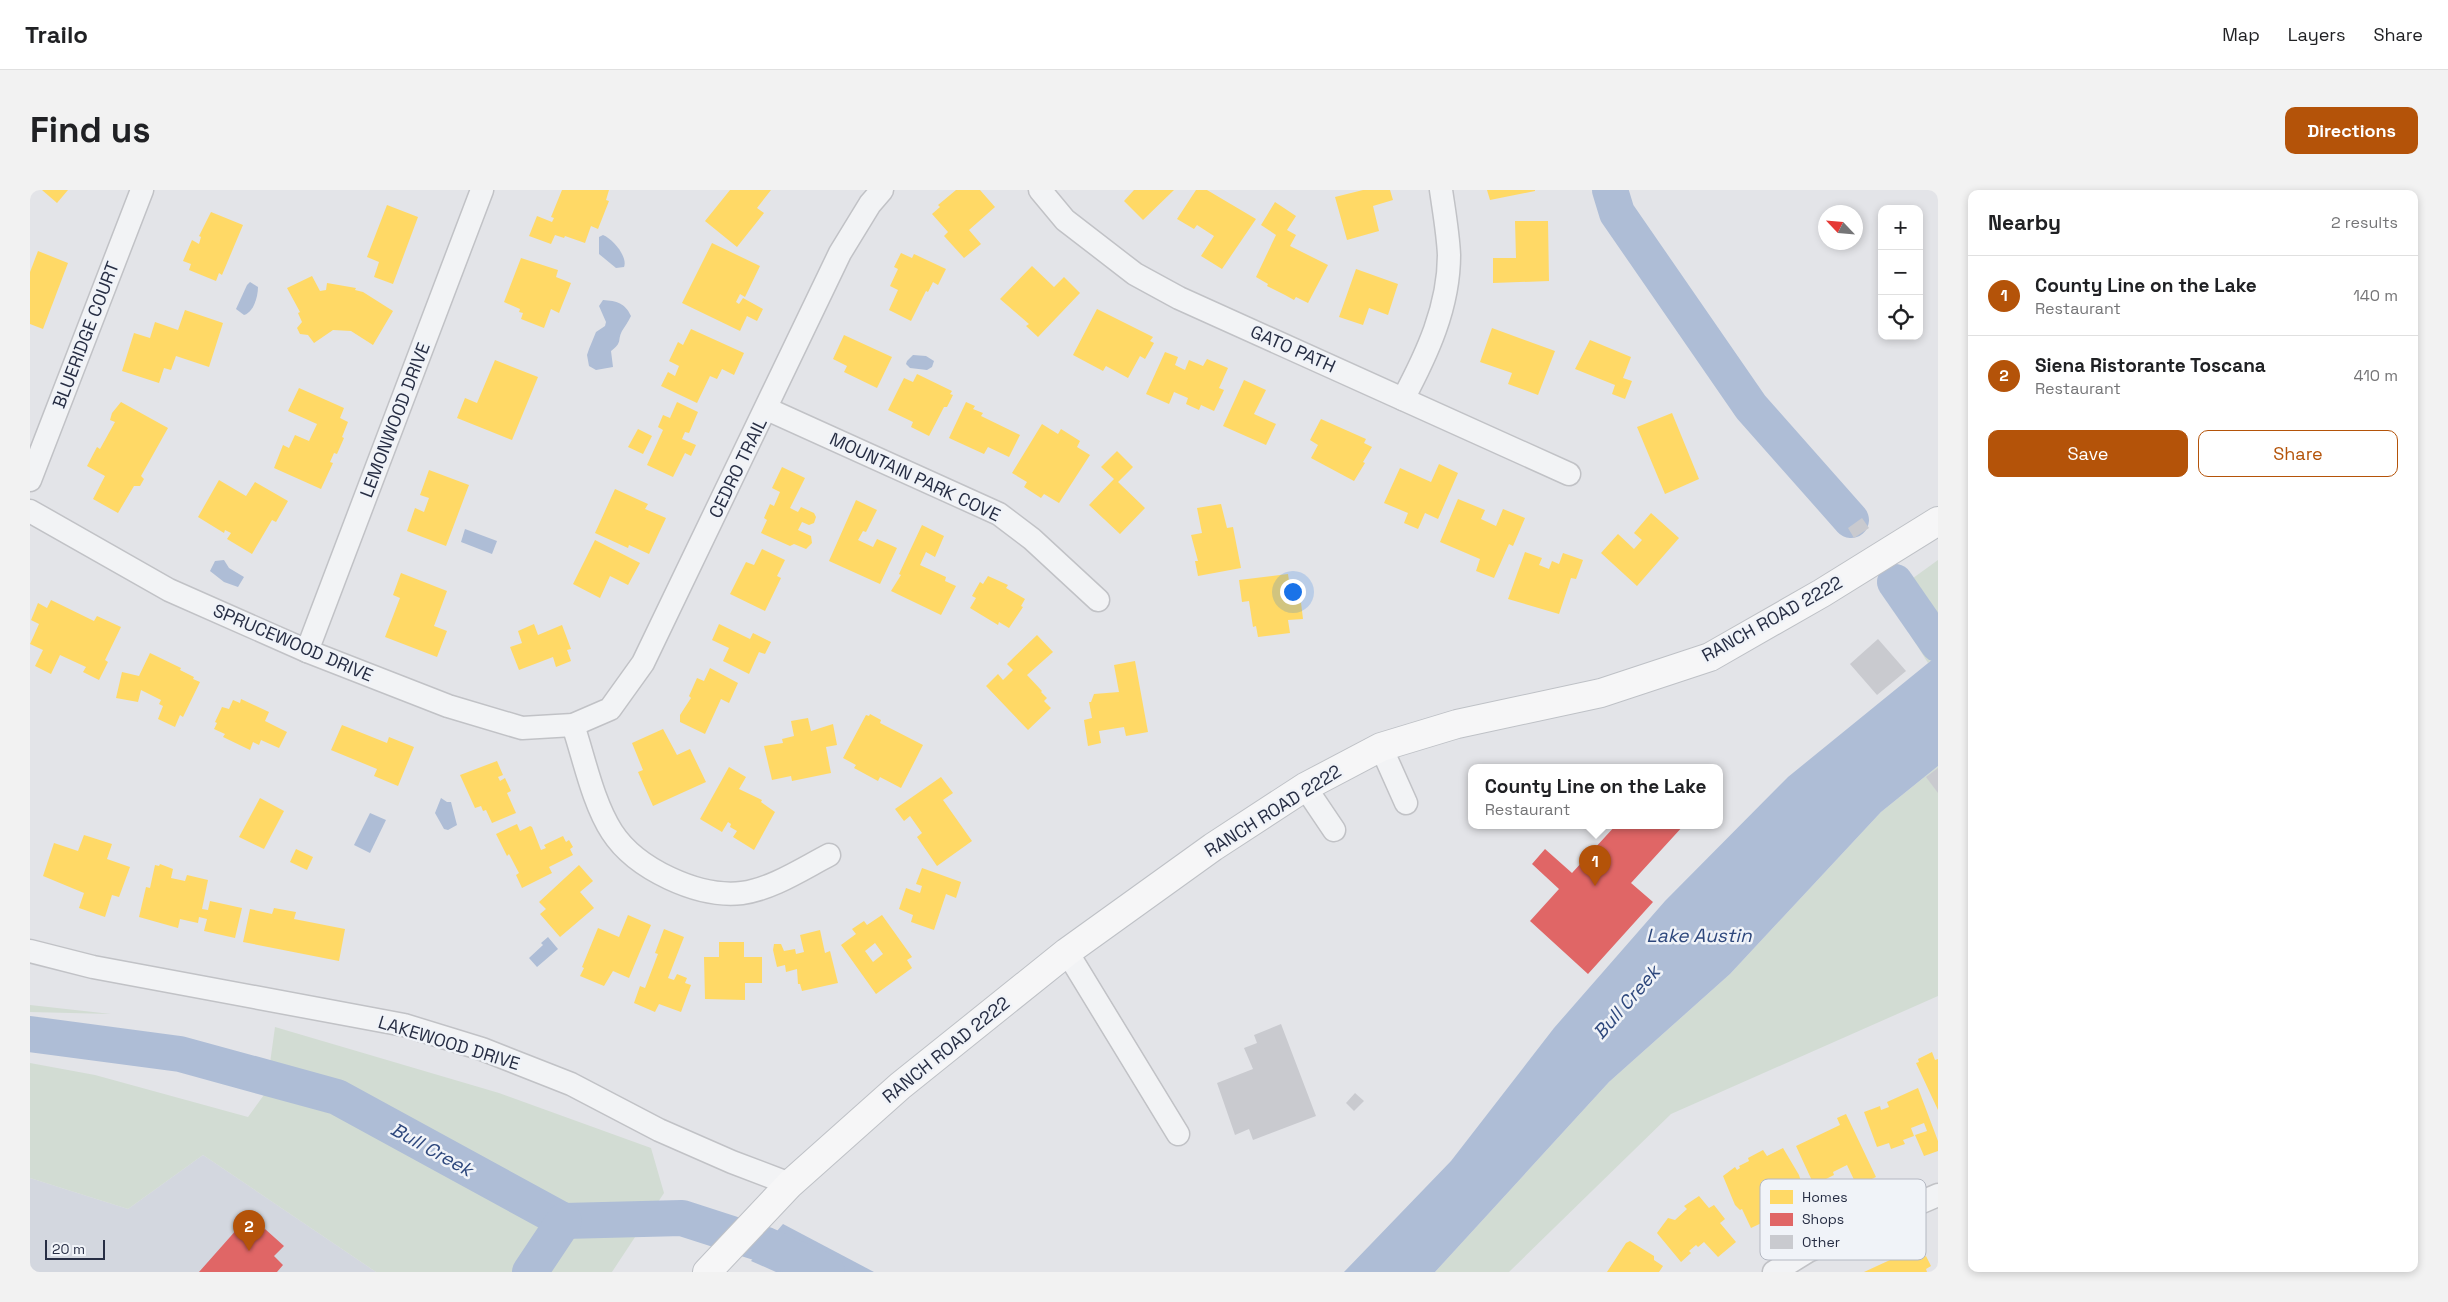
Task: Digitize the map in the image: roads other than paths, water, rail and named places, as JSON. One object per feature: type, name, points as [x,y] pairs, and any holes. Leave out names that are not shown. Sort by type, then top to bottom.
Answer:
[{"type":"main road","name":"RANCH ROAD 2222","points":[[706,1272],[790,1184],[900,1086],[1067,952],[1213,847],[1305,787],[1381,747],[1457,724],[1601,693],[1710,657],[1822,593],[1938,521]]},
{"type":"street","name":"BLUERIDGE COURT","points":[[30,480],[142,190]]},
{"type":"street","name":"LEMONWOOD DRIVE","points":[[307,651],[482,190]]},
{"type":"street","name":"CEDRO TRAIL","points":[[573,725],[610,710],[643,664],[767,409],[840,253],[870,204],[882,190]]},
{"type":"street","name":"GATO PATH","points":[[1040,190],[1065,220],[1135,274],[1179,298],[1568,474]]},
{"type":"street","points":[[1403,399],[1426,355],[1442,310],[1449,255],[1441,190]]},
{"type":"street","name":"MOUNTAIN PARK COVE","points":[[767,409],[999,514],[1032,539],[1098,600]]},
{"type":"street","name":"SPRUCEWOOD DRIVE","points":[[30,510],[169,590],[307,651],[448,706],[522,728],[573,725]]},
{"type":"street","points":[[573,725],[598,804],[612,833],[642,862],[686,886],[713,892],[742,893],[771,884],[829,855]]},
{"type":"street","points":[[1381,747],[1406,803]]},
{"type":"street","points":[[1305,787],[1334,830]]},
{"type":"street","name":"LAKEWOOD DRIVE","points":[[30,952],[93,967],[404,1024],[482,1049],[571,1084],[659,1130],[790,1184]]},
{"type":"street","points":[[1067,952],[1178,1134]]},
{"type":"street","points":[[1926,1200],[1938,1195]]},
{"type":"street","points":[[1774,1272],[1793,1260]]},
{"type":"water","points":[[603,235],[611,240],[619,249],[624,258],[624,267],[616,268],[599,254],[599,237]]},
{"type":"water","points":[[250,282],[258,287],[257,295],[253,307],[244,315],[236,309]]},
{"type":"water","points":[[603,300],[620,304],[626,308],[631,316],[622,331],[618,343],[611,351],[613,367],[596,370],[589,366],[587,355],[596,332],[605,326],[606,322],[599,306]]},
{"type":"water","points":[[913,355],[926,356],[934,361],[932,367],[927,370],[910,368],[906,364]]},
{"type":"water","points":[[465,529],[497,541],[492,554],[461,542]]},
{"type":"water","points":[[224,560],[229,568],[244,577],[238,587],[224,582],[210,571],[215,561]]},
{"type":"water","name":"Lake Austin","points":[[1938,655],[1938,766],[1881,812],[1730,974],[1609,1082],[1435,1272],[1344,1272],[1451,1161],[1554,1028],[1665,901],[1788,777]]},
{"type":"water","points":[[441,798],[451,802],[457,825],[448,830],[444,829],[435,813]]},
{"type":"water","points":[[370,813],[386,820],[370,853],[354,845]]},
{"type":"water","points":[[548,937],[558,949],[537,967],[529,958],[543,945],[541,943]]},
{"type":"water","points":[[783,1224],[874,1272],[776,1272],[751,1261]]},
{"type":"waterway","points":[[1610,190],[1617,213],[1751,407],[1851,520]]},
{"type":"waterway","points":[[1895,582],[1938,644]]},
{"type":"waterway","name":"Bull Creek","points":[[30,1034],[180,1054],[337,1097],[564,1221],[682,1218],[766,1245],[827,1272]]},
{"type":"waterway","points":[[530,1272],[564,1221]]},
{"type":"place","name":"County Line on the Lake","points":[[1595,886]]},
{"type":"place","name":"Siena Ristorante Toscana","points":[[249,1251]]}]
